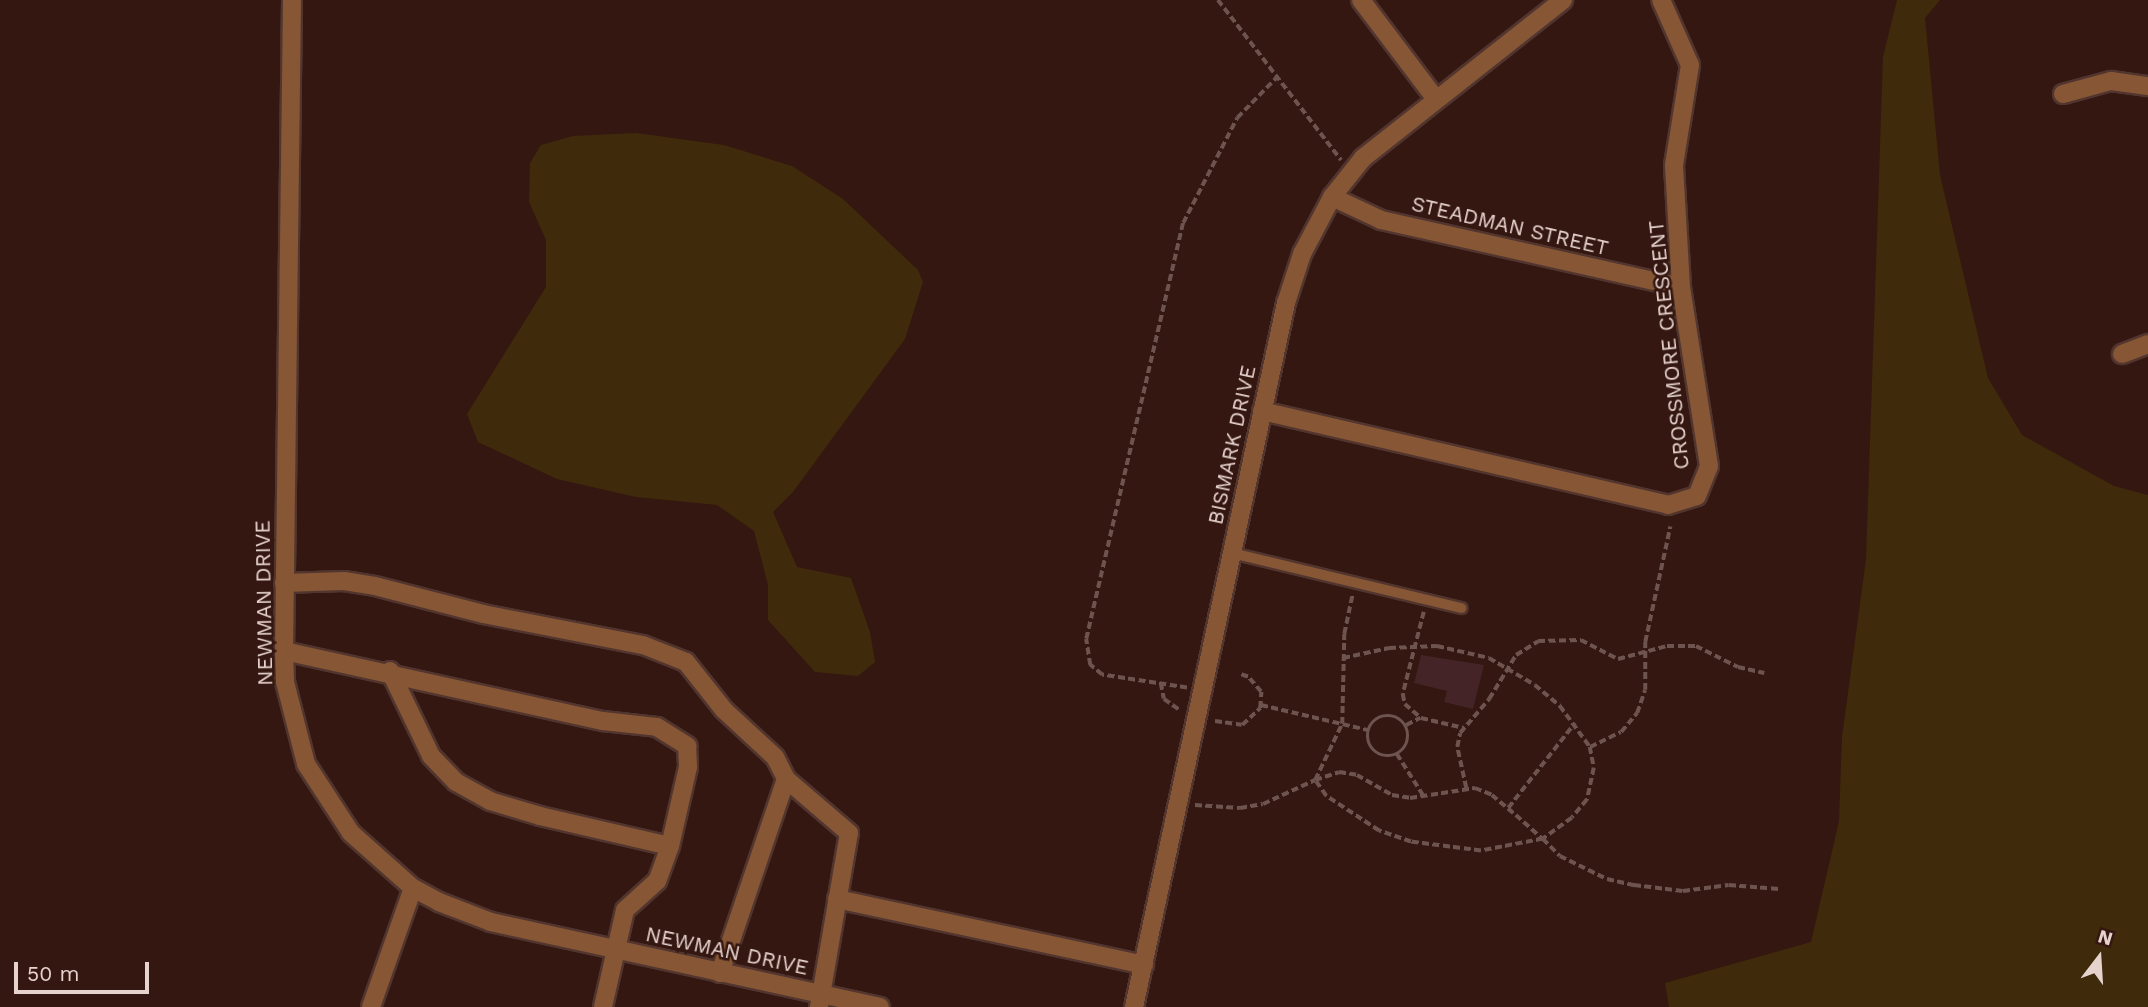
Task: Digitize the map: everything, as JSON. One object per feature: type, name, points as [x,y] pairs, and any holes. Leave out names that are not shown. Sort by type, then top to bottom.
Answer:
[{"type":"street","name":"NEWMAN DRIVE","points":[[292,0],[284,652],[285,682],[306,764],[351,833],[413,888],[491,922],[720,973],[820,1001],[880,1007]]},
{"type":"street","points":[[1361,0],[1436,99]]},
{"type":"street","name":"BISMARK DRIVE","points":[[1134,1007],[1262,411],[1290,291],[1302,254],[1332,197],[1363,158],[1563,0]]},
{"type":"street","name":"CROSSMORE CRESCENT","points":[[1262,411],[1668,505],[1683,503],[1697,496],[1709,467],[1681,287],[1674,165],[1690,65],[1661,0]]},
{"type":"street","points":[[2063,94],[2111,81],[2148,86]]},
{"type":"street","name":"STEADMAN STREET","points":[[1332,197],[1381,220],[1681,287]]},
{"type":"street","points":[[2122,354],[2148,344]]},
{"type":"street","points":[[284,583],[344,581],[375,586],[676,656],[724,710],[775,757],[784,768],[786,779],[720,973]]},
{"type":"street","points":[[284,652],[390,671],[675,735],[687,746],[688,767],[670,846],[657,881],[625,910],[603,1007]]},
{"type":"street","points":[[390,671],[431,756],[456,782],[490,801],[540,817],[670,846]]},
{"type":"street","points":[[786,779],[849,833],[820,1001]]},
{"type":"street","points":[[371,1007],[413,888]]},
{"type":"street","points":[[837,899],[1144,965]]},
{"type":"lane","points":[[1232,553],[1461,608]]},
{"type":"path","points":[[1218,0],[1351,172]]},
{"type":"path","points":[[1203,692],[1102,675],[1090,665],[1086,639],[1183,223],[1237,118],[1277,77]]},
{"type":"path","points":[[1590,747],[1621,732],[1637,713],[1645,691],[1650,611],[1670,527]]},
{"type":"path","points":[[1315,780],[1342,724],[1343,658],[1354,583]]},
{"type":"path","points":[[1428,600],[1402,694],[1405,704],[1421,718],[1464,728]]},
{"type":"path","points":[[1466,788],[1457,747],[1464,728],[1489,699],[1505,668],[1525,649],[1551,638],[1581,640],[1618,659],[1646,655],[1667,646],[1696,646],[1738,667],[1764,673]]},
{"type":"path","points":[[1315,780],[1325,796],[1352,816],[1411,842],[1481,851],[1543,839],[1572,818],[1587,800],[1594,768],[1590,747],[1575,723],[1535,685],[1489,658],[1437,646],[1343,658]]},
{"type":"path","points":[[1239,674],[1256,684],[1261,705]]},
{"type":"path","points":[[1161,683],[1164,699],[1181,710]]},
{"type":"path","points":[[1261,705],[1369,730]]},
{"type":"path","points":[[1215,721],[1242,725],[1261,705]]},
{"type":"path","points":[[1389,715],[1406,725],[1409,738],[1397,754],[1378,753],[1369,743],[1369,730],[1376,719],[1389,715]]},
{"type":"path","points":[[1406,725],[1421,718]]},
{"type":"path","points":[[1508,808],[1575,723]]},
{"type":"path","points":[[1397,754],[1423,795]]},
{"type":"path","points":[[1179,803],[1240,808],[1263,804],[1339,772],[1357,775],[1391,795],[1423,795],[1466,788],[1492,795],[1581,868],[1634,886],[1683,891],[1728,885],[1779,889]]},
{"type":"shaded area","points":[[1897,0],[1940,0],[1925,18],[1940,175],[1988,378],[2022,435],[2114,486],[2148,495],[2148,1007],[1669,1007],[1665,983],[1811,942],[1839,821],[1842,737],[1866,559],[1883,57]]},
{"type":"shaded area","points":[[636,133],[724,145],[792,166],[843,199],[918,270],[923,282],[905,339],[793,492],[773,512],[797,567],[851,578],[870,632],[875,662],[858,676],[815,672],[768,620],[768,585],[754,531],[717,505],[636,497],[557,479],[478,442],[467,414],[546,287],[546,240],[529,202],[530,163],[541,145],[573,136]]},
{"type":"building","points":[[1421,655],[1484,665],[1473,709],[1444,702],[1447,691],[1414,683]]}]
